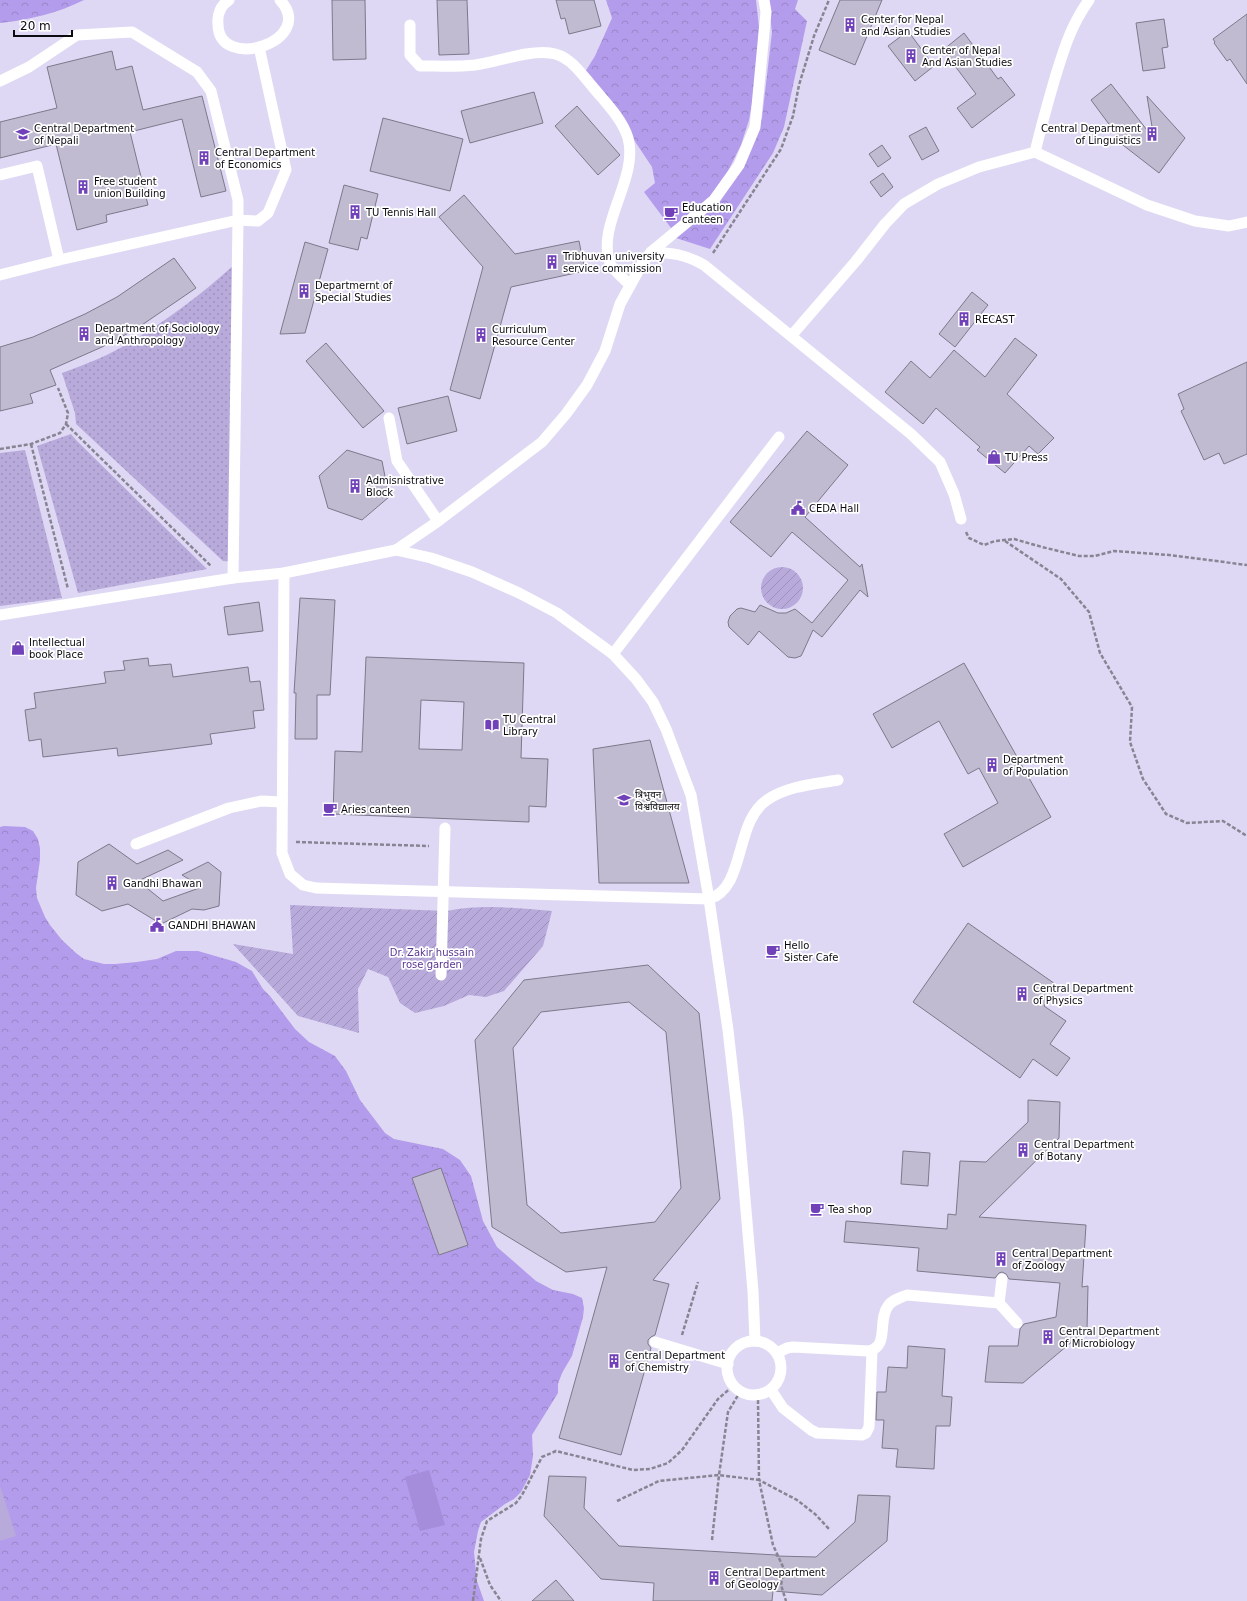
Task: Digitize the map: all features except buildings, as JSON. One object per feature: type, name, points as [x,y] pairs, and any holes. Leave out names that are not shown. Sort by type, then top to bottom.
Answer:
[{"type":"lane","points":[[229,0],[220,9],[218,27],[220,35],[226,42],[241,49],[259,47],[274,42],[282,36],[286,29],[288,12],[280,0]]},
{"type":"lane","points":[[0,615],[233,578],[284,574],[396,550],[438,521],[542,442],[566,414],[586,385],[605,351],[620,304],[637,271],[651,252],[714,200],[739,165],[755,127],[766,12],[764,0]]},
{"type":"lane","points":[[1035,152],[1042,121],[1067,39],[1078,15],[1089,0]]},
{"type":"lane","points":[[410,25],[410,55],[420,66],[474,65],[537,53],[551,53],[574,64],[616,116],[628,137],[630,148],[627,175],[607,238],[610,264],[630,285]]},
{"type":"lane","points":[[0,81],[30,67],[77,35],[132,32],[197,72],[211,91],[238,200],[233,578]]},
{"type":"lane","points":[[0,276],[59,260],[238,220],[258,221],[268,213],[286,170],[259,47]]},
{"type":"lane","points":[[792,335],[904,204],[938,184],[979,167],[1035,152],[1147,205],[1195,221],[1228,226],[1247,222]]},
{"type":"lane","points":[[0,175],[37,166],[59,260]]},
{"type":"lane","points":[[651,252],[679,254],[693,258],[704,264],[911,434],[940,462],[954,494],[961,519]]},
{"type":"lane","points":[[389,418],[397,461],[438,521]]},
{"type":"lane","points":[[613,654],[778,437]]},
{"type":"lane","points":[[396,550],[431,558],[472,572],[519,593],[557,613],[613,654],[636,679],[653,702],[666,729],[680,762],[691,795],[709,899],[728,1030],[738,1118],[753,1291],[755,1341]]},
{"type":"lane","points":[[284,574],[282,853],[290,874],[302,885],[316,888],[709,899],[716,897],[724,891],[732,877],[749,822],[761,805],[767,800],[788,790],[838,780]]},
{"type":"lane","points":[[136,844],[229,808],[246,803],[261,801],[282,802]]},
{"type":"lane","points":[[441,976],[445,828]]},
{"type":"lane","points":[[999,1303],[1002,1279]]},
{"type":"lane","points":[[777,1353],[793,1347],[872,1351],[880,1344],[884,1314],[888,1305],[896,1299],[907,1296],[999,1303],[1017,1323]]},
{"type":"lane","points":[[655,1342],[728,1364]]},
{"type":"lane","points":[[746,1342],[764,1342],[777,1353],[781,1361],[782,1370],[780,1379],[771,1390],[758,1396],[749,1395],[737,1389],[728,1378],[728,1364],[732,1352],[746,1342]]},
{"type":"lane","points":[[771,1390],[783,1408],[817,1433],[862,1435],[866,1433],[869,1427],[872,1351]]},
{"type":"path","points":[[704,264],[781,149],[793,116],[799,85],[814,36],[829,0]]},
{"type":"path","points":[[0,449],[31,444],[60,433],[66,424],[68,413],[58,388]]},
{"type":"path","points":[[66,424],[212,568]]},
{"type":"path","points":[[31,444],[70,594]]},
{"type":"path","points":[[961,519],[969,538],[984,546],[995,541],[1014,539],[1079,556],[1095,556],[1114,550],[1247,565]]},
{"type":"path","points":[[1006,541],[1061,579],[1089,612],[1100,653],[1132,707],[1130,742],[1143,779],[1166,814],[1187,823],[1223,821],[1247,836]]},
{"type":"path","points":[[282,842],[444,846]]},
{"type":"path","points":[[678,1349],[698,1282]]},
{"type":"path","points":[[712,1540],[728,1412],[737,1389]]},
{"type":"path","points":[[473,1601],[481,1539],[487,1521],[516,1503],[522,1495],[542,1457],[556,1451],[633,1470],[650,1469],[668,1463],[682,1450],[718,1399],[737,1389]]},
{"type":"path","points":[[758,1396],[759,1480],[773,1545],[784,1569],[781,1585],[786,1601]]},
{"type":"path","points":[[617,1501],[659,1482],[719,1475],[759,1480],[797,1500],[815,1514],[830,1530]]},
{"type":"path","points":[[479,1558],[490,1585],[501,1601]]},
{"type":"shaded area","name":"त्रिभुवन विश्वविद्यालय","points":[[0,0],[1247,0],[1247,1601],[0,1601]]},
{"type":"shaded area","points":[[429,1470],[445,1525],[420,1531],[405,1477]]},
{"type":"green space","points":[[0,0],[84,0],[64,9],[43,15],[0,23]]},
{"type":"green space","points":[[606,0],[756,0],[759,27],[756,81],[749,120],[741,145],[728,171],[706,202],[671,228],[644,192],[655,183],[652,167],[622,118],[585,72],[595,56],[612,18]]},
{"type":"green space","points":[[768,0],[798,0],[795,9],[807,21],[784,127],[773,153],[710,249],[676,238],[752,147],[762,118],[772,32]]},
{"type":"green space","points":[[234,265],[236,562],[223,561],[76,424],[75,413],[62,373],[117,350],[134,340],[186,305]]},
{"type":"green space","points":[[71,434],[207,569],[78,593],[37,446]]},
{"type":"green space","points":[[25,450],[62,598],[0,606],[0,453]]},
{"type":"green space","points":[[782,567],[797,573],[803,588],[797,603],[782,609],[767,603],[761,588],[767,573]]},
{"type":"green space","points":[[0,827],[25,827],[33,831],[38,839],[40,860],[36,888],[37,898],[50,925],[62,940],[76,953],[84,959],[104,964],[115,964],[157,959],[176,951],[198,951],[236,962],[252,971],[263,989],[295,1029],[309,1042],[335,1056],[346,1071],[360,1100],[385,1133],[394,1139],[443,1149],[460,1160],[471,1176],[483,1221],[497,1247],[536,1281],[553,1290],[573,1294],[582,1298],[584,1308],[583,1317],[572,1356],[562,1373],[558,1384],[558,1393],[532,1435],[533,1456],[530,1475],[521,1492],[514,1499],[481,1522],[478,1531],[474,1552],[477,1581],[484,1601],[0,1601]]},
{"type":"green space","name":"Dr. Zakir hussain rose garden","points":[[290,905],[447,911],[500,907],[552,911],[543,946],[504,991],[486,997],[469,995],[444,1006],[415,1013],[400,1003],[388,977],[368,969],[358,989],[359,1033],[298,1016],[233,944],[293,954]]},
{"type":"green space","points":[[0,1486],[16,1536],[0,1541]]},
{"type":"place","name":"Center for Nepal and Asian Studies","points":[[850,25]]},
{"type":"place","name":"Center of Nepal And Asian Studies","points":[[911,56]]},
{"type":"place","name":"Central Department of Nepali","points":[[23,134]]},
{"type":"place","name":"Central Department of Linguistics","points":[[1152,134]]},
{"type":"place","name":"Central Department of Economics","points":[[204,158]]},
{"type":"place","name":"Free student union Building","points":[[83,187]]},
{"type":"place","name":"TU Tennis Hall","points":[[355,212]]},
{"type":"place","name":"Education canteen","points":[[671,213]]},
{"type":"place","name":"Tribhuvan university service commission","points":[[552,262]]},
{"type":"place","name":"Departmernt of Special Studies","points":[[304,291]]},
{"type":"place","name":"RECAST","points":[[964,319]]},
{"type":"place","name":"Department of Sociology and Anthropology","points":[[84,334]]},
{"type":"place","name":"Curriculum Resource Center","points":[[481,335]]},
{"type":"place","name":"TU Press","points":[[994,457]]},
{"type":"place","name":"Admisnistrative Block","points":[[355,486]]},
{"type":"place","name":"CEDA Hall","points":[[798,508]]},
{"type":"place","name":"Intellectual book Place","points":[[18,648]]},
{"type":"place","name":"TU Central Library","points":[[492,725]]},
{"type":"place","name":"Department of Population","points":[[992,765]]},
{"type":"place","name":"त्रिभुवन विश्वविद्यालय","points":[[624,800]]},
{"type":"place","name":"Aries canteen","points":[[330,809]]},
{"type":"place","name":"Gandhi Bhawan","points":[[112,883]]},
{"type":"place","name":"GANDHI BHAWAN","points":[[157,925]]},
{"type":"place","name":"Hello Sister Cafe","points":[[773,951]]},
{"type":"place","name":"Central Department of Physics","points":[[1022,994]]},
{"type":"place","name":"Central Department of Botany","points":[[1023,1150]]},
{"type":"place","name":"Tea shop","points":[[817,1209]]},
{"type":"place","name":"Central Department of Zoology","points":[[1001,1259]]},
{"type":"place","name":"Central Department of Microbiology","points":[[1048,1337]]},
{"type":"place","name":"Central Department of Chemistry","points":[[614,1361]]},
{"type":"place","name":"Central Department of Geology","points":[[714,1578]]}]
